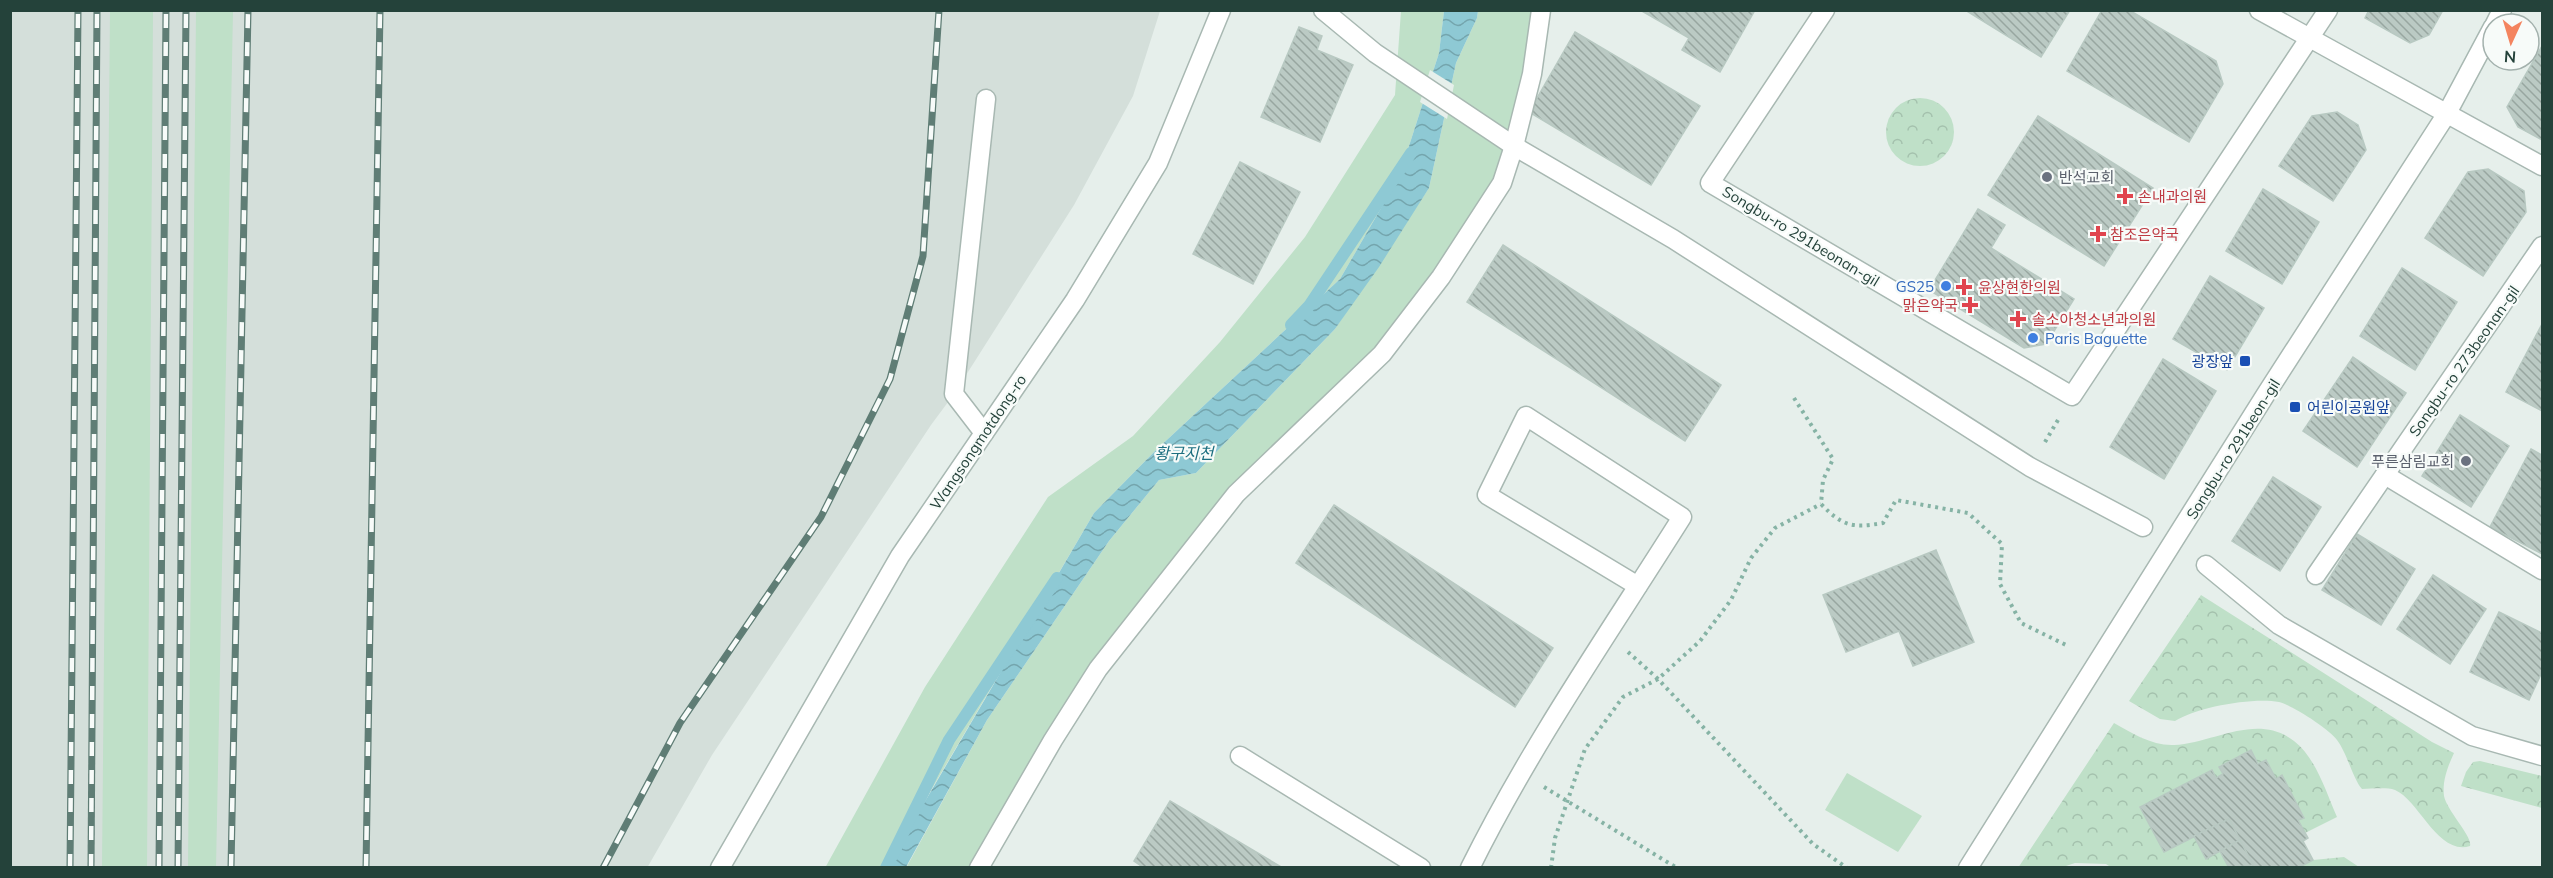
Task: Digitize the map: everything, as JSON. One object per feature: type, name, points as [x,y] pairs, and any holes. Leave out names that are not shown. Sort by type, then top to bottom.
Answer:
[{"type":"street","name":"Wangsongmotdong-ro","points":[[720,867],[900,556],[1075,300],[1158,163],[1221,10]]},
{"type":"street","points":[[1323,10],[1375,52],[1508,142],[1673,239],[2030,467],[2143,527]]},
{"type":"street","points":[[979,867],[1053,740],[1098,669],[1236,494],[1382,354],[1441,277],[1496,192],[1508,142],[1532,74],[1541,10]]},
{"type":"street","name":"Songbu-ro 291beonan-gil","points":[[1825,10],[1710,183],[2072,396]]},
{"type":"street","points":[[2259,10],[2542,166]]},
{"type":"street","points":[[2072,396],[2328,10]]},
{"type":"street","name":"Songbu-ro 291beon-gil","points":[[1968,867],[2266,394],[2446,115],[2481,50]]},
{"type":"street","points":[[984,433],[954,394],[986,99]]},
{"type":"street","name":"Songbu-ro 273beonan-gil","points":[[2316,575],[2542,246]]},
{"type":"street","points":[[1470,867],[1520,772],[1682,517],[1526,416],[1486,495],[1638,586]]},
{"type":"street","points":[[2385,475],[2542,570]]},
{"type":"street","points":[[2206,565],[2279,625],[2472,736],[2542,756]]},
{"type":"street","points":[[1240,756],[1420,867]]},
{"type":"path","points":[[2030,467],[2072,396]]},
{"type":"path","points":[[1794,398],[1833,459],[1823,480],[1821,504],[1835,519],[1856,527],[1883,523],[1896,500],[1968,513],[2002,544],[2000,584],[2021,623],[2066,645]]},
{"type":"path","points":[[1551,867],[1555,838],[1585,749],[1623,697],[1658,679],[1700,641],[1731,600],[1751,558],[1775,528],[1821,504]]},
{"type":"path","points":[[1609,633],[1658,679],[1813,844],[1847,867]]},
{"type":"path","points":[[1520,772],[1677,867]]},
{"type":"shaded area","points":[[10,11],[1160,11],[1133,96],[1074,205],[954,394],[931,425],[712,755],[647,868],[11,867]]},
{"type":"green space","points":[[110,11],[153,11],[147,868],[102,867]]},
{"type":"green space","points":[[196,11],[233,11],[216,868],[188,867]]},
{"type":"green space","points":[[1401,11],[1444,11],[1439,53],[1399,177],[1340,279],[1155,451],[1094,513],[886,867],[825,868],[925,687],[1048,497],[1133,436],[1220,342],[1305,237],[1395,95]]},
{"type":"green space","points":[[1478,11],[1540,11],[1502,183],[1382,354],[1236,494],[1098,669],[980,867],[906,868],[987,720],[1109,541],[1159,480],[1196,473],[1335,329],[1429,188],[1456,63],[1477,18]]},
{"type":"green space","points":[[1920,98],[1933,101],[1944,108],[1951,119],[1954,132],[1951,145],[1944,156],[1933,163],[1920,166],[1907,163],[1896,156],[1889,145],[1886,132],[1889,119],[1896,108],[1907,101]]},
{"type":"green space","points":[[2201,595],[2432,742],[2454,753],[2445,779],[2444,796],[2468,837],[2470,846],[2459,847],[2448,843],[2404,796],[2395,790],[2362,789],[2333,735],[2301,712],[2285,704],[2255,701],[2226,704],[2197,711],[2175,721],[2160,719],[2129,701]]},
{"type":"green space","points":[[2114,723],[2142,738],[2166,745],[2189,743],[2250,729],[2265,729],[2280,733],[2302,748],[2320,776],[2337,817],[2305,833],[2298,820],[2304,817],[2282,776],[2276,779],[2266,760],[2258,764],[2251,750],[2220,766],[2223,774],[2216,778],[2212,770],[2140,807],[2194,836],[2206,859],[2220,851],[2229,867],[2112,868],[2106,864],[2075,863],[2063,867],[2018,868]]},
{"type":"green space","points":[[2480,761],[2542,776],[2542,808],[2461,786],[2473,762]]},
{"type":"green space","points":[[1847,773],[1922,816],[1898,852],[1825,810]]},
{"type":"green space","points":[[2344,857],[2359,867],[2298,868],[2313,860]]},
{"type":"water","name":"황구지천","points":[[1444,11],[1478,11],[1477,18],[1456,63],[1429,188],[1379,267],[1335,329],[1196,473],[1159,480],[1109,541],[987,720],[906,867],[886,868],[1094,513],[1155,451],[1340,279],[1399,177],[1439,53]]},
{"type":"pier","points":[[1430,70],[1454,85],[1447,119],[1420,102]]},
{"type":"building","points":[[1640,10],[1755,10],[1720,72],[1682,50],[1689,38]]},
{"type":"building","points":[[1965,10],[2070,10],[2041,57]]},
{"type":"building","points":[[2102,10],[2129,10],[2216,61],[2223,84],[2189,142],[2067,71]]},
{"type":"building","points":[[2369,10],[2443,10],[2429,35],[2410,43],[2365,18]]},
{"type":"building","points":[[1299,27],[1322,36],[1317,50],[1353,65],[1320,142],[1261,117]]},
{"type":"building","points":[[1575,32],[1700,106],[1651,185],[1529,112]]},
{"type":"building","points":[[2542,46],[2542,140],[2518,127],[2507,107],[2527,72],[2541,72]]},
{"type":"building","points":[[2337,112],[2358,125],[2366,150],[2333,201],[2279,166],[2312,116]]},
{"type":"building","points":[[2038,116],[2153,188],[2104,266],[1988,195]]},
{"type":"building","points":[[1240,162],[1300,192],[1253,284],[1193,254]]},
{"type":"building","points":[[2488,169],[2524,191],[2526,212],[2483,276],[2425,238],[2468,172]]},
{"type":"building","points":[[2263,189],[2319,222],[2282,284],[2226,251]]},
{"type":"building","points":[[1978,209],[2005,225],[1991,248],[2074,299],[2046,344],[2024,348],[1929,290]]},
{"type":"building","points":[[1503,245],[1721,385],[1685,441],[1467,302]]},
{"type":"building","points":[[2402,268],[2457,302],[2415,370],[2360,336]]},
{"type":"building","points":[[2210,276],[2264,308],[2227,370],[2173,339]]},
{"type":"building","points":[[2542,324],[2542,411],[2506,392]]},
{"type":"building","points":[[2353,357],[2406,393],[2357,467],[2303,431]]},
{"type":"building","points":[[2163,359],[2216,391],[2164,479],[2110,447]]},
{"type":"building","name":"푸른삼림교회","points":[[2460,415],[2509,446],[2471,507],[2422,476]]},
{"type":"building","points":[[2531,449],[2542,455],[2542,554],[2490,527]]},
{"type":"building","points":[[2273,477],[2321,507],[2280,571],[2232,541]]},
{"type":"building","points":[[1334,505],[1553,648],[1515,707],[1296,563]]},
{"type":"building","points":[[2357,534],[2415,569],[2381,625],[2322,590]]},
{"type":"building","points":[[1936,550],[1974,642],[1913,666],[1899,631],[1846,652],[1823,595]]},
{"type":"building","points":[[2433,575],[2486,609],[2450,664],[2397,629]]},
{"type":"building","points":[[2499,612],[2542,633],[2542,672],[2529,700],[2470,672]]},
{"type":"building","points":[[2251,750],[2258,764],[2266,760],[2276,779],[2282,775],[2304,818],[2298,820],[2308,838],[2303,841],[2313,860],[2298,868],[2254,868],[2229,819],[2164,852],[2140,807],[2212,770],[2216,778],[2223,774],[2219,767]]},
{"type":"building","points":[[1170,801],[1283,868],[1144,868],[1134,861]]},
{"type":"building","points":[[2229,819],[2240,840],[2206,859],[2194,836]]},
{"type":"building","points":[[2240,840],[2253,865],[2229,868],[2220,851]]},
{"type":"waterway","name":"황구지천","points":[[1291,325],[1309,306],[1411,153]]},
{"type":"waterway","name":"황구지천","points":[[886,868],[949,740],[1057,578]]},
{"type":"railway","points":[[70,868],[78,10]]},
{"type":"railway","points":[[91,868],[97,10]]},
{"type":"railway","points":[[159,868],[166,10]]},
{"type":"railway","points":[[178,868],[186,10]]},
{"type":"railway","points":[[231,868],[248,10]]},
{"type":"railway","points":[[366,868],[380,10]]},
{"type":"railway","points":[[603,868],[680,723],[821,517],[890,379],[923,256],[939,10]]},
{"type":"place","name":"반석교회","points":[[2047,177]]},
{"type":"place","name":"손내과의원","points":[[2125,196]]},
{"type":"place","name":"참조은약국","points":[[2098,234]]},
{"type":"place","name":"GS25","points":[[1946,286]]},
{"type":"place","name":"윤상현한의원","points":[[1964,287]]},
{"type":"place","name":"맑은약국","points":[[1970,305]]},
{"type":"place","name":"솔소아청소년과의원","points":[[2018,319]]},
{"type":"place","name":"Paris Baguette","points":[[2033,338]]},
{"type":"place","name":"광장앞","points":[[2245,361]]},
{"type":"place","name":"어린이공원앞","points":[[2295,407]]},
{"type":"place","name":"푸른삼림교회","points":[[2466,461]]}]
